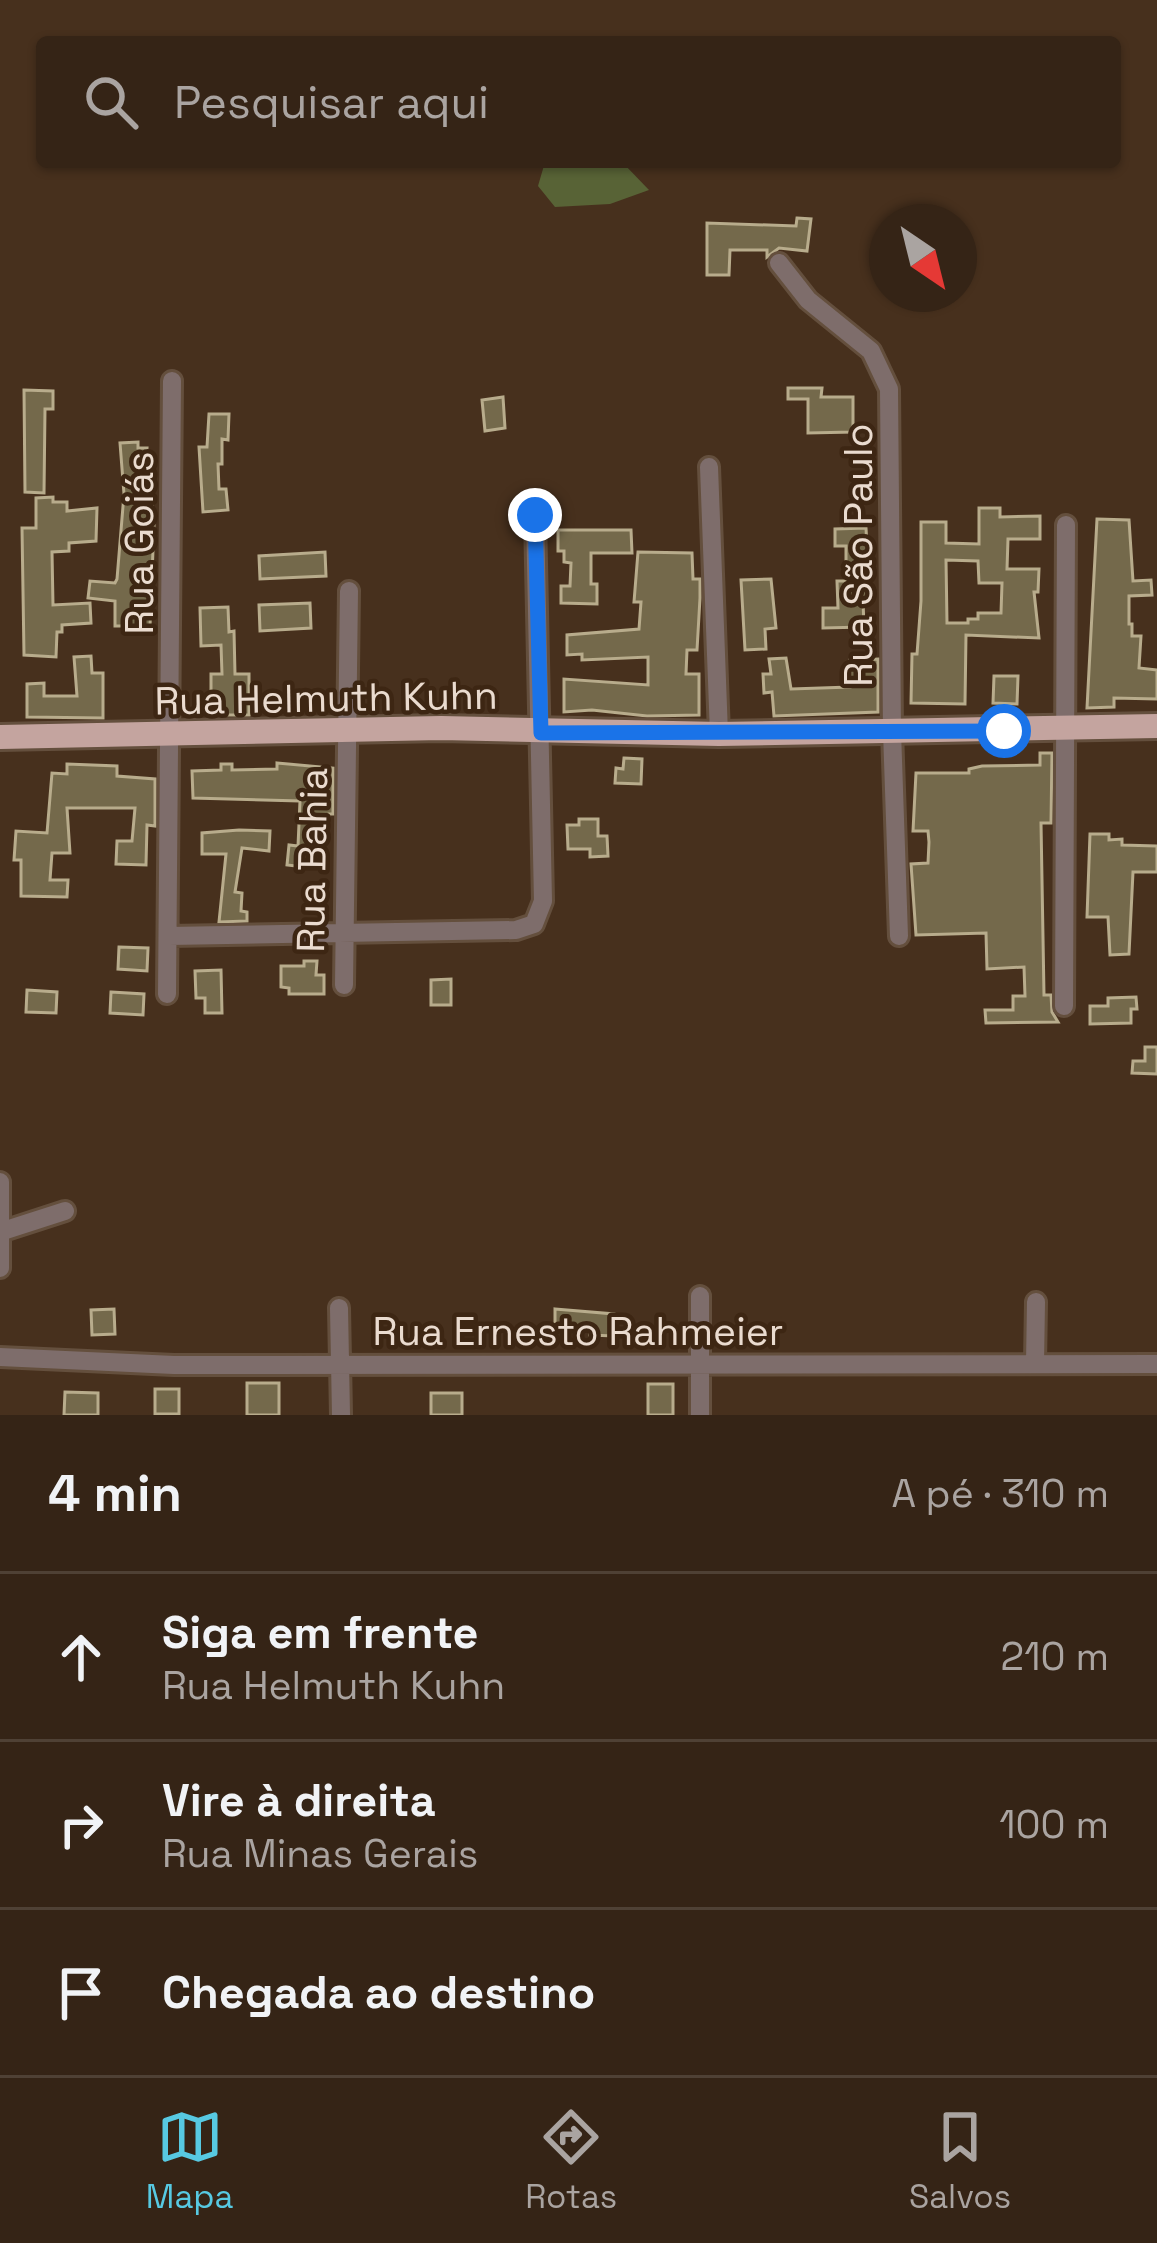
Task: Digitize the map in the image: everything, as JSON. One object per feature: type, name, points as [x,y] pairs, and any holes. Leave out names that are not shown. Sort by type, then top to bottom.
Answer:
[{"type":"main road","name":"Rua Helmuth Kuhn","points":[[0,736],[441,728],[718,734],[1157,726]]},
{"type":"street","name":"Rua São Paulo","points":[[779,263],[808,300],[871,351],[890,389],[892,731],[899,936]]},
{"type":"street","name":"Rua Goiás","points":[[167,994],[172,381]]},
{"type":"street","points":[[709,467],[718,734]]},
{"type":"street","points":[[169,936],[516,930],[534,924],[543,902],[535,515]]},
{"type":"street","points":[[1064,1006],[1066,526]]},
{"type":"street","name":"Rua Bahia","points":[[344,986],[349,591]]},
{"type":"street","points":[[0,1182],[0,1268]]},
{"type":"street","points":[[1,1232],[65,1210]]},
{"type":"street","points":[[700,1297],[700,1415]]},
{"type":"street","points":[[1035,1364],[1036,1302]]},
{"type":"street","points":[[339,1308],[341,1415]]},
{"type":"street","name":"Rua Ernesto Rahmeier","points":[[0,1357],[174,1365],[1157,1364]]},
{"type":"shaded area","points":[[543,168],[628,168],[649,190],[610,204],[555,207],[538,186]]},
{"type":"building","points":[[797,218],[811,219],[807,251],[779,248],[767,257],[767,250],[730,250],[729,275],[707,275],[707,223],[796,226]]},
{"type":"building","points":[[788,388],[822,388],[821,397],[853,397],[853,432],[808,433],[808,399],[788,399]]},
{"type":"building","points":[[24,390],[53,391],[53,409],[45,409],[44,493],[25,492]]},
{"type":"building","points":[[503,397],[505,428],[485,431],[482,400]]},
{"type":"building","points":[[209,414],[229,414],[228,440],[222,439],[222,464],[218,464],[219,489],[226,489],[228,510],[203,512],[199,447],[207,447]]},
{"type":"building","points":[[138,442],[138,448],[147,448],[144,494],[151,494],[154,525],[150,626],[115,626],[115,601],[88,598],[90,581],[115,583],[117,579],[124,494],[120,443]]},
{"type":"building","points":[[53,497],[53,502],[67,502],[67,511],[97,508],[96,541],[69,543],[69,551],[52,552],[53,605],[90,603],[91,623],[62,625],[62,632],[57,632],[56,657],[24,655],[22,528],[36,528],[36,498]]},
{"type":"building","points":[[979,508],[1000,508],[1000,517],[1040,516],[1040,539],[1008,539],[1007,569],[1039,569],[1038,592],[1034,592],[1039,638],[966,635],[965,704],[911,703],[912,654],[917,654],[921,601],[921,522],[946,522],[946,543],[979,544]],"holes":[[[946,560],[978,561],[979,583],[1002,583],[1001,613],[978,613],[978,619],[968,619],[968,623],[947,623]]]},
{"type":"building","points":[[1097,519],[1129,520],[1133,581],[1151,580],[1152,595],[1129,596],[1129,624],[1132,636],[1141,636],[1139,668],[1157,670],[1157,699],[1114,698],[1114,707],[1087,708]]},
{"type":"building","points":[[866,528],[870,599],[863,600],[864,627],[823,628],[823,608],[838,608],[837,581],[846,581],[846,546],[835,546],[835,529]]},
{"type":"building","points":[[558,530],[631,530],[632,553],[591,553],[591,584],[597,584],[597,604],[561,603],[561,586],[570,586],[571,563],[564,562],[564,551],[558,551]]},
{"type":"building","points":[[325,552],[326,576],[260,579],[259,556]]},
{"type":"building","points":[[638,552],[692,553],[700,598],[697,650],[687,650],[686,674],[699,674],[699,715],[564,712],[564,679],[648,685],[648,657],[582,660],[582,654],[567,655],[567,635],[639,629],[641,602],[634,602]]},
{"type":"building","points":[[771,579],[776,628],[765,629],[766,649],[745,650],[741,580]]},
{"type":"building","points":[[310,603],[311,628],[260,631],[259,605]]},
{"type":"building","points":[[228,607],[235,674],[249,674],[249,715],[211,715],[211,674],[222,674],[221,645],[201,646],[200,608]]},
{"type":"building","points":[[91,656],[92,673],[103,673],[103,718],[27,717],[27,684],[44,683],[44,696],[77,696],[74,657]]},
{"type":"building","points":[[786,658],[791,689],[850,687],[850,660],[878,659],[878,712],[774,716],[772,692],[764,693],[763,674],[771,674],[769,659]]},
{"type":"building","points":[[994,676],[1018,676],[1017,704],[993,703]]},
{"type":"building","points":[[1040,753],[1052,753],[1051,823],[1041,823],[1044,995],[1051,995],[1058,1022],[986,1023],[985,1010],[1013,1010],[1013,996],[1025,996],[1024,967],[987,969],[986,933],[916,935],[911,864],[928,863],[929,842],[928,831],[913,831],[916,773],[1040,765]]},
{"type":"building","points":[[624,758],[642,759],[641,784],[615,783],[616,768],[623,769]]},
{"type":"building","points":[[277,763],[333,768],[333,814],[329,814],[328,825],[318,828],[314,868],[287,865],[289,845],[298,846],[300,801],[193,798],[192,771],[221,770],[221,764],[232,764],[232,770],[277,769]]},
{"type":"building","points":[[67,764],[117,766],[117,776],[155,779],[155,826],[147,825],[146,865],[116,864],[117,841],[132,841],[135,808],[67,808],[70,853],[52,853],[50,880],[68,880],[67,897],[21,896],[21,860],[14,860],[16,831],[47,833],[52,773],[67,774]]},
{"type":"building","points":[[579,819],[598,819],[598,836],[607,836],[608,856],[590,857],[590,849],[568,849],[567,825],[579,825]]},
{"type":"building","points":[[270,831],[269,851],[242,848],[235,892],[242,893],[241,911],[247,912],[247,921],[219,922],[226,854],[202,854],[202,833]]},
{"type":"building","points":[[1090,834],[1109,834],[1109,840],[1122,839],[1122,845],[1157,846],[1157,872],[1133,872],[1129,954],[1110,955],[1108,917],[1087,917]]},
{"type":"building","points":[[119,947],[148,948],[147,971],[118,969]]},
{"type":"building","points":[[304,961],[317,961],[316,975],[324,975],[324,994],[289,994],[289,988],[281,987],[281,966],[304,966]]},
{"type":"building","points":[[221,970],[222,1013],[205,1013],[205,998],[196,998],[195,971]]},
{"type":"building","points":[[451,979],[451,1005],[431,1005],[431,980]]},
{"type":"building","points":[[27,990],[57,992],[56,1013],[26,1012]]},
{"type":"building","points":[[111,992],[144,994],[143,1015],[110,1013]]},
{"type":"building","points":[[1136,997],[1131,1023],[1090,1024],[1090,1006],[1108,1006],[1108,998]]},
{"type":"building","points":[[1145,1047],[1157,1047],[1157,1074],[1132,1073],[1133,1061],[1145,1061]]},
{"type":"building","points":[[114,1309],[115,1334],[92,1335],[91,1310]]},
{"type":"building","points":[[555,1309],[614,1314],[614,1336],[555,1330]]},
{"type":"building","points":[[247,1383],[279,1383],[279,1415],[247,1415]]},
{"type":"building","points":[[648,1384],[673,1384],[673,1415],[648,1415]]},
{"type":"building","points":[[155,1389],[179,1389],[179,1414],[155,1414]]},
{"type":"building","points":[[65,1392],[98,1393],[98,1415],[64,1415]]},
{"type":"building","points":[[431,1393],[462,1393],[462,1415],[431,1415]]},
{"type":"route","points":[[535,515],[541,733],[1004,731]]}]
